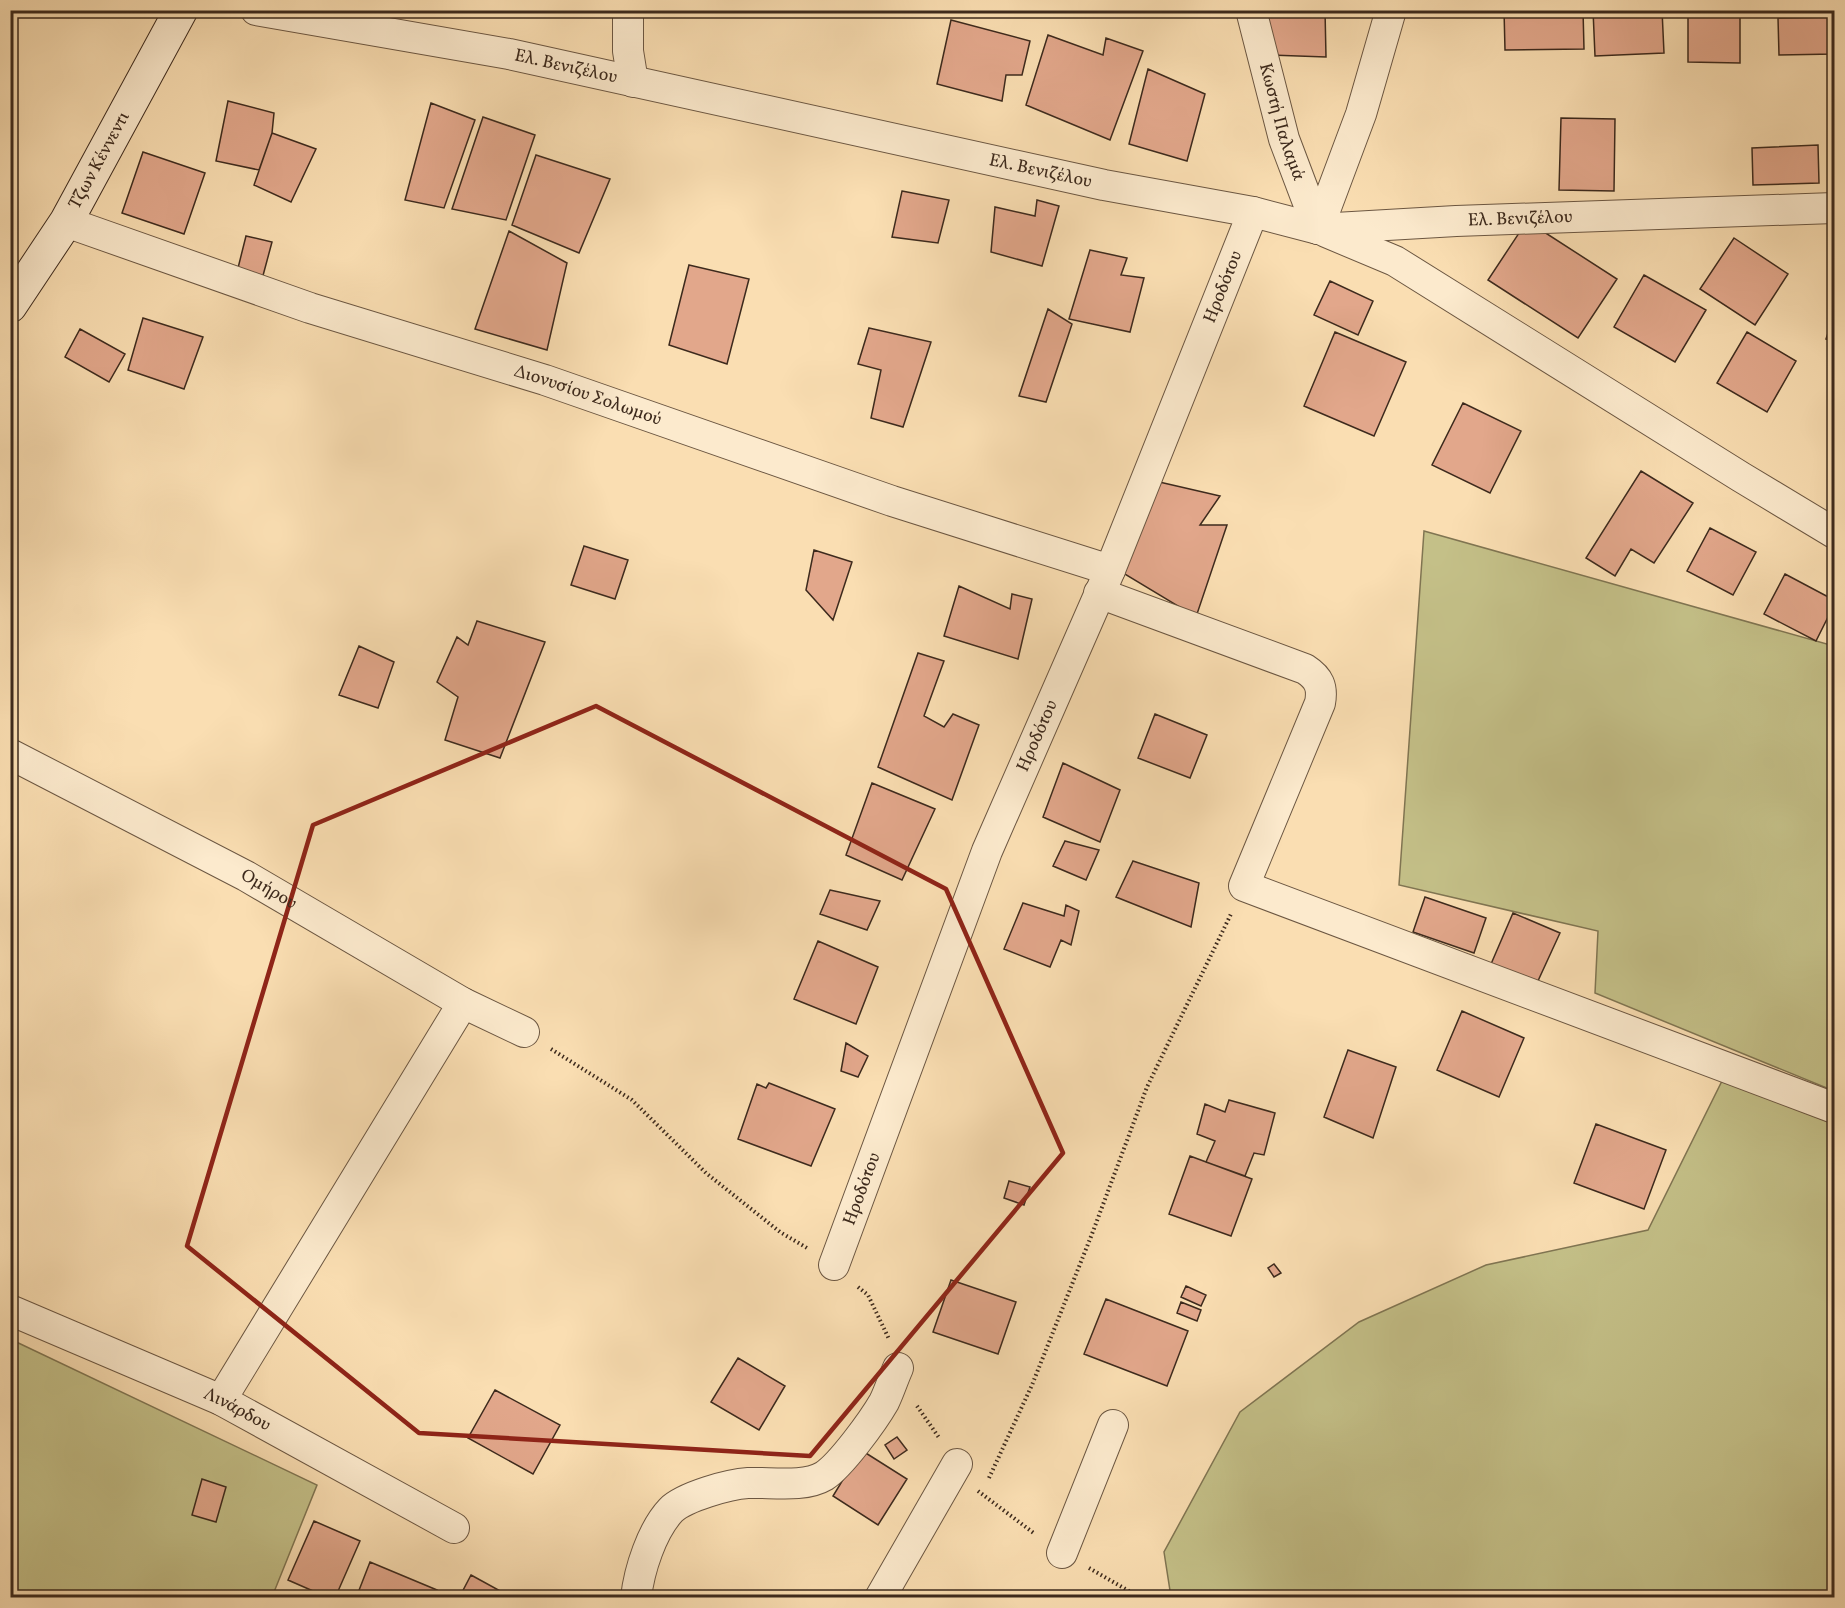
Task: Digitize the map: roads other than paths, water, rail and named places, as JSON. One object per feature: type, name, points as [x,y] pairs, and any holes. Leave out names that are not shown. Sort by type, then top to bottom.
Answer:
[{"type":"street","name":"Τζων Κέννεντι","points":[[13,297],[66,222],[182,10]]},
{"type":"street","name":"Ελ. Βενιζέλου","points":[[256,10],[509,54],[1104,185],[1253,212],[1318,229],[1456,221],[1834,208]]},
{"type":"street","points":[[628,10],[628,51],[633,82]]},
{"type":"street","name":"Κωστή Παλαμά","points":[[1251,10],[1284,139],[1318,229]]},
{"type":"street","points":[[1391,10],[1361,114],[1318,229],[1395,261],[1834,533]]},
{"type":"street","name":"Ηροδότου","points":[[834,1264],[987,851],[1105,581],[1253,212]]},
{"type":"street","name":"Διονυσίου Σολωμού","points":[[66,222],[310,308],[545,380],[892,501],[1105,581],[1305,669],[1320,683],[1322,693],[1320,703],[1245,886],[1834,1108]]},
{"type":"street","name":"Ομήρου","points":[[10,754],[246,876],[463,1003],[524,1032]]},
{"type":"street","points":[[221,1400],[463,1003]]},
{"type":"street","name":"Λινάρδου","points":[[10,1310],[221,1400],[454,1528]]},
{"type":"street","points":[[636,1598],[655,1533],[672,1509],[705,1492],[747,1483],[790,1485],[823,1477],[840,1462],[884,1401],[898,1368]]},
{"type":"street","points":[[1062,1553],[1113,1425]]},
{"type":"street","points":[[880,1598],[957,1464]]}]
